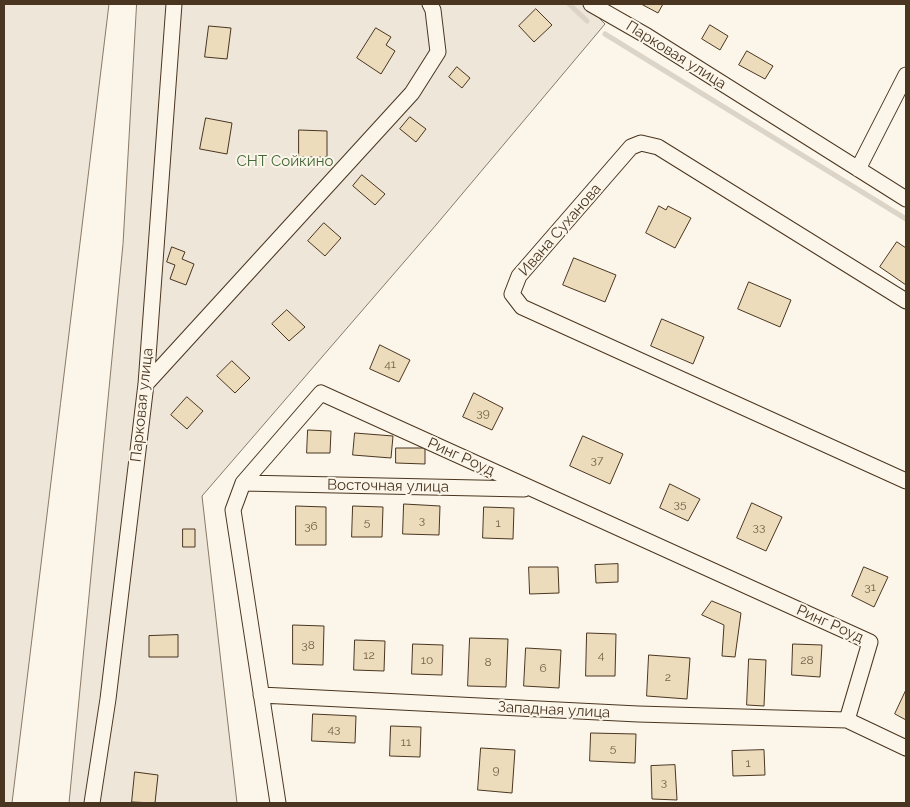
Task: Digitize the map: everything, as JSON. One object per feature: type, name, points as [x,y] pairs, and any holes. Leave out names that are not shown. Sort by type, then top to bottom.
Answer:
[{"type":"street","name":"Парковая улица","points":[[92,803],[108,699],[146,384],[174,4]]},
{"type":"street","points":[[146,384],[412,93],[438,52],[433,10],[430,4]]},
{"type":"street","name":"Парковая улица","points":[[591,4],[647,36],[906,198]]},
{"type":"street","points":[[858,168],[906,75]]},
{"type":"street","name":"Ивана Суханова","points":[[906,301],[658,147],[641,143],[631,147],[519,276],[512,294],[522,307],[906,481]]},
{"type":"street","name":"Ринг Роуд","points":[[278,803],[233,510],[243,483],[321,393],[870,642],[847,720]]},
{"type":"street","name":"Восточная улица","points":[[243,483],[532,489]]},
{"type":"street","name":"Западная улица","points":[[261,695],[638,714],[847,720]]},
{"type":"street","points":[[847,720],[906,748]]},
{"type":"green space","points":[[4,4],[109,4],[12,803],[4,803]]},
{"type":"green space","name":"СНТ Сойкино","points":[[137,4],[585,4],[605,24],[436,225],[202,496],[237,803],[69,803],[123,244]]},
{"type":"building","points":[[644,4],[663,4],[658,13]]},
{"type":"building","points":[[536,9],[552,25],[534,42],[519,26]]},
{"type":"building","points":[[710,25],[728,36],[720,50],[702,39]]},
{"type":"building","points":[[209,26],[231,28],[227,59],[205,57]]},
{"type":"building","points":[[376,28],[391,37],[386,45],[395,51],[381,74],[357,58]]},
{"type":"building","points":[[747,51],[773,66],[765,79],[739,65]]},
{"type":"building","points":[[457,67],[470,78],[462,88],[449,77]]},
{"type":"building","points":[[410,117],[426,129],[416,142],[400,129]]},
{"type":"building","points":[[206,118],[232,123],[227,154],[200,149]]},
{"type":"building","points":[[299,130],[327,131],[327,157],[299,157]]},
{"type":"building","points":[[362,175],[385,194],[375,205],[353,186]]},
{"type":"building","points":[[659,206],[666,210],[668,206],[691,218],[675,248],[646,233]]},
{"type":"building","points":[[324,223],[341,238],[325,256],[308,241]]},
{"type":"building","points":[[897,242],[906,248],[906,285],[880,267]]},
{"type":"building","points":[[172,247],[185,252],[182,259],[194,264],[186,285],[170,279],[175,265],[167,262]]},
{"type":"building","points":[[574,258],[616,275],[605,302],[563,285]]},
{"type":"building","points":[[749,282],[791,300],[780,327],[738,309]]},
{"type":"building","points":[[287,310],[305,327],[289,341],[272,324]]},
{"type":"building","points":[[662,319],[704,337],[693,364],[651,346]]},
{"type":"building","points":[[380,345],[410,360],[399,382],[370,369]]},
{"type":"building","points":[[232,361],[250,378],[235,393],[217,376]]},
{"type":"building","points":[[474,393],[503,408],[492,430],[463,417]]},
{"type":"building","points":[[187,397],[203,411],[187,429],[171,415]]},
{"type":"building","points":[[308,430],[331,431],[330,453],[307,453]]},
{"type":"building","points":[[355,433],[393,436],[391,458],[353,455]]},
{"type":"building","points":[[583,436],[623,454],[610,484],[570,466]]},
{"type":"building","points":[[396,448],[425,448],[425,464],[396,463]]},
{"type":"building","points":[[670,484],[700,499],[688,521],[660,508]]},
{"type":"building","points":[[752,503],[782,517],[766,551],[737,538]]},
{"type":"building","points":[[404,504],[440,506],[439,535],[403,534]]},
{"type":"building","points":[[296,506],[326,507],[326,545],[296,545]]},
{"type":"building","points":[[353,506],[383,507],[382,537],[352,537]]},
{"type":"building","points":[[484,507],[514,508],[513,539],[483,538]]},
{"type":"building","points":[[183,529],[195,529],[195,547],[183,547]]},
{"type":"building","points":[[618,564],[618,582],[596,583],[595,565]]},
{"type":"building","points":[[529,567],[558,567],[559,593],[530,594]]},
{"type":"building","points":[[864,567],[888,577],[874,607],[852,596]]},
{"type":"building","points":[[712,601],[741,613],[735,657],[722,656],[724,625],[702,615]]},
{"type":"building","points":[[293,625],[324,626],[323,665],[293,664]]},
{"type":"building","points":[[587,633],[616,634],[615,676],[586,676]]},
{"type":"building","points":[[178,635],[178,657],[149,657],[149,636]]},
{"type":"building","points":[[470,638],[508,639],[506,687],[468,686]]},
{"type":"building","points":[[355,640],[385,641],[384,671],[354,670]]},
{"type":"building","points":[[413,644],[443,645],[442,675],[412,674]]},
{"type":"building","points":[[793,644],[822,645],[820,677],[792,675]]},
{"type":"building","points":[[526,648],[561,650],[559,688],[524,686]]},
{"type":"building","points":[[649,655],[690,658],[687,699],[647,696]]},
{"type":"building","points":[[749,659],[766,660],[764,706],[747,705]]},
{"type":"building","points":[[906,690],[906,720],[895,714]]},
{"type":"building","points":[[313,714],[356,716],[355,743],[312,741]]},
{"type":"building","points":[[391,726],[421,727],[420,757],[390,756]]},
{"type":"building","points":[[591,733],[636,734],[635,763],[590,761]]},
{"type":"building","points":[[481,748],[515,750],[512,793],[478,790]]},
{"type":"building","points":[[764,750],[765,775],[733,776],[732,751]]},
{"type":"building","points":[[675,765],[677,800],[652,799],[651,766]]},
{"type":"building","points":[[135,772],[158,775],[155,803],[132,802]]},
{"type":"waterway","points":[[569,4],[587,21]]},
{"type":"waterway","points":[[605,34],[906,219]]}]
